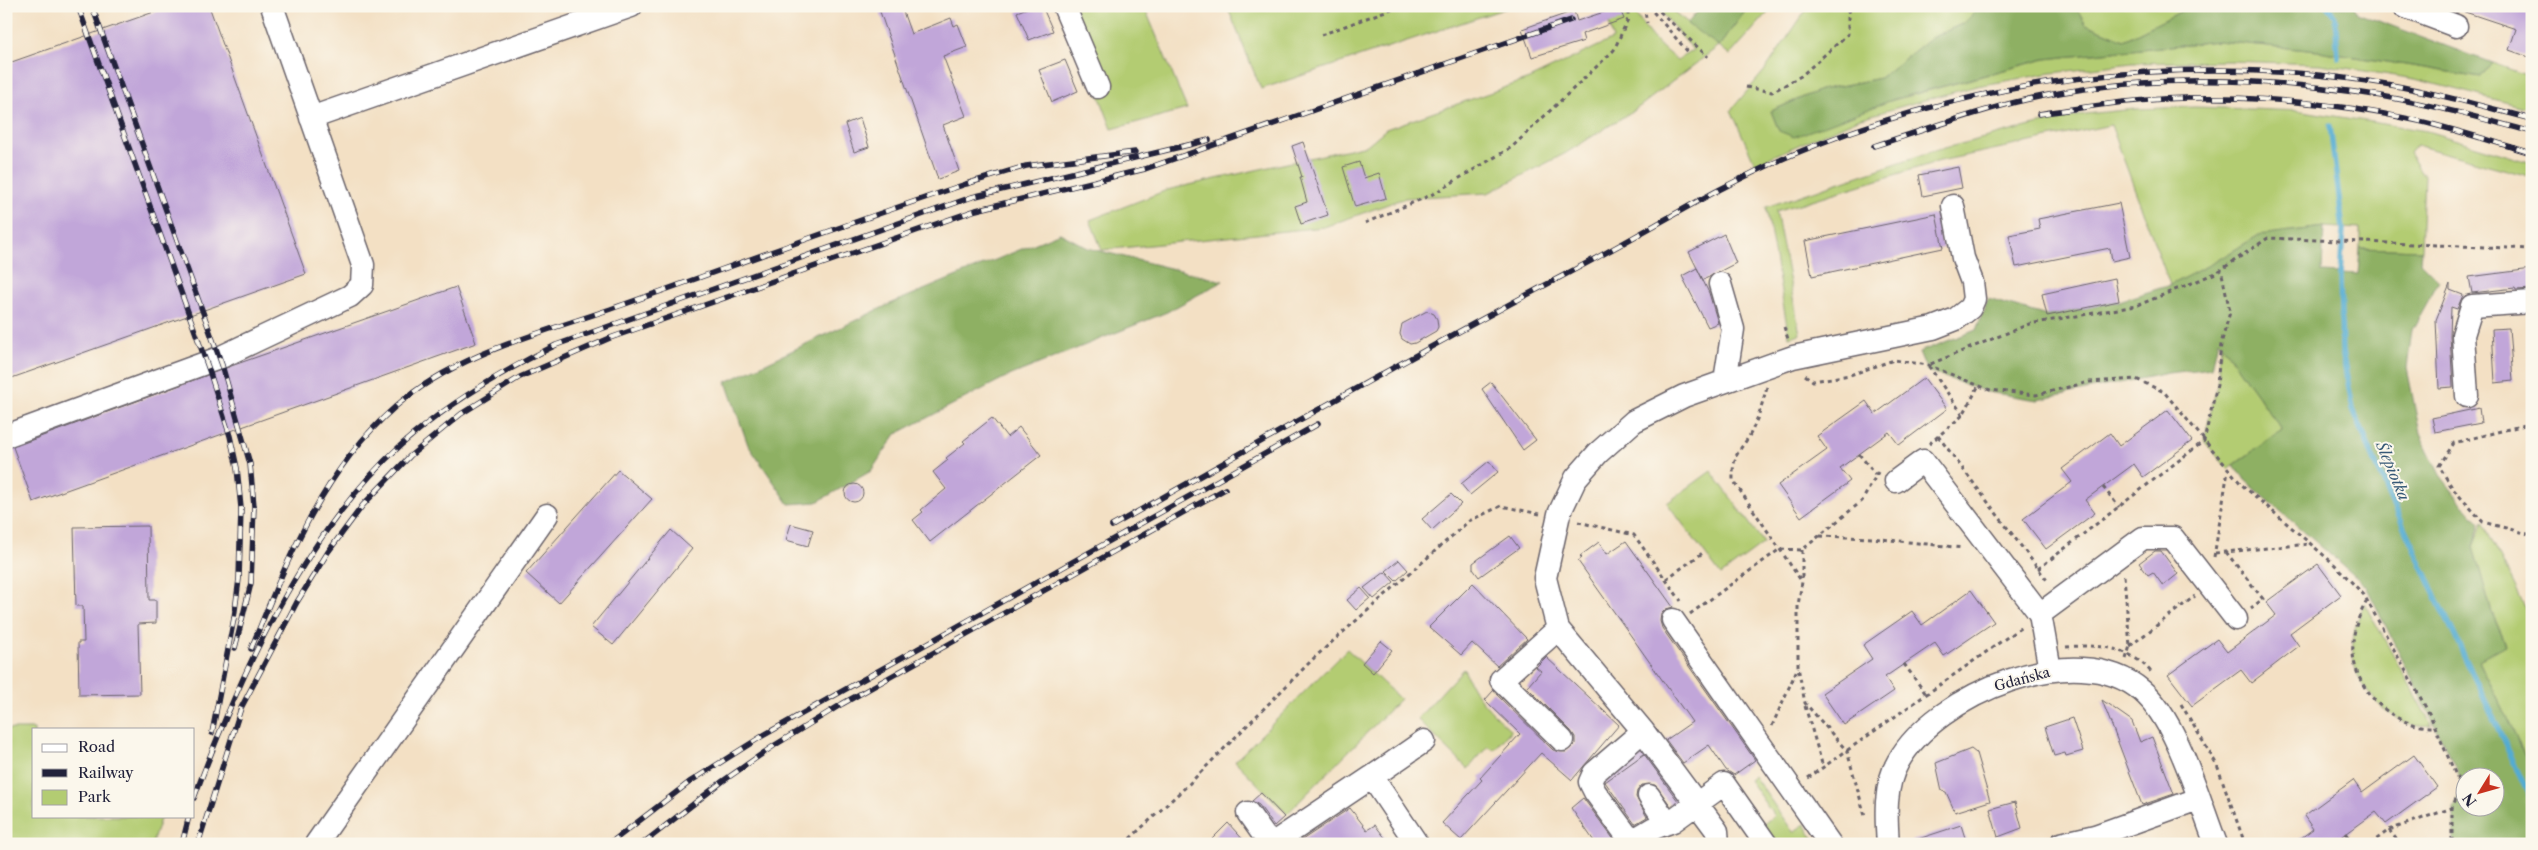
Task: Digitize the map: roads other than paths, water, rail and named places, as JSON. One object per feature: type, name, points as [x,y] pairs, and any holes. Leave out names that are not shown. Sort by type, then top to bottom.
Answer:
[{"type":"street","points":[[6,436],[219,358],[350,296],[358,289],[364,276],[363,265],[272,6]]},
{"type":"street","points":[[311,118],[631,6]]},
{"type":"street","points":[[1064,6],[1098,87]]},
{"type":"street","points":[[2403,6],[2456,26]]},
{"type":"street","points":[[1718,844],[1717,831],[1697,803],[1643,731],[1558,629],[1545,578],[1558,518],[1576,478],[1598,452],[1634,421],[1684,396],[1786,355],[1933,328],[1956,318],[1970,308],[1974,299],[1972,282],[1963,258],[1953,206]]},
{"type":"street","points":[[1720,284],[1733,329],[1725,381]]},
{"type":"street","points":[[2468,396],[2463,335],[2472,306],[2532,302]]},
{"type":"street","points":[[1896,482],[1923,461],[2040,614],[2048,659]]},
{"type":"street","points":[[316,844],[547,515]]},
{"type":"street","points":[[2040,614],[2143,538],[2173,538],[2236,619]]},
{"type":"street","points":[[1680,619],[1764,750],[1830,844]]},
{"type":"street","points":[[1558,629],[1501,680],[1562,740]]},
{"type":"street","name":"Gdańska","points":[[1888,844],[1886,822],[1889,782],[1907,747],[1934,722],[1984,689],[2016,678],[2048,659],[2121,677],[2143,691],[2162,713],[2175,738],[2216,844]]},
{"type":"street","points":[[1643,731],[1594,773],[1590,782],[1629,842],[1662,831],[1724,784],[1766,844]]},
{"type":"street","points":[[1248,813],[1271,844],[1424,741]]},
{"type":"street","points":[[1372,777],[1417,844]]},
{"type":"street","points":[[1649,796],[1662,831]]},
{"type":"street","points":[[2061,844],[2094,836],[2198,799]]},
{"type":"waterway","name":"Ślepiotka","points":[[2327,6],[2335,16],[2338,57]]},
{"type":"waterway","name":"Ślepiotka","points":[[2330,126],[2343,229],[2340,276],[2342,351],[2353,409],[2389,495],[2532,801]]},
{"type":"railway","points":[[78,6],[209,370],[230,436],[237,468],[241,508],[239,579],[234,618],[212,733]]},
{"type":"railway","points":[[92,6],[222,365],[250,464],[254,506],[251,583],[235,648]]},
{"type":"railway","points":[[198,844],[241,708],[297,602],[328,552],[363,505],[410,456],[461,414],[520,377],[610,338],[976,210],[1145,169],[1571,20]]},
{"type":"railway","points":[[1112,526],[1283,429],[1736,181],[1794,154],[1862,128],[1932,107],[2003,91],[2076,79],[2149,72],[2222,70],[2295,73],[2388,84],[2532,119]]},
{"type":"railway","points":[[1874,146],[1980,112],[2058,93],[2144,83],[2188,81],[2276,83],[2383,96],[2469,115],[2532,132]]},
{"type":"railway","points":[[2039,114],[2114,103],[2161,99],[2235,98],[2273,100],[2347,108],[2419,121],[2532,153]]},
{"type":"railway","points":[[195,795],[253,657],[304,564],[334,521],[366,481],[401,445],[456,402],[515,366],[556,345],[972,197],[1209,140]]},
{"type":"railway","points":[[251,649],[278,583],[309,519],[347,459],[395,407],[447,371],[475,357],[535,334],[966,184],[1026,166],[1135,152]]},
{"type":"railway","points":[[609,844],[691,781],[764,735],[1318,424]]},
{"type":"railway","points":[[642,844],[723,781],[775,745],[842,704],[1225,489]]},
{"type":"railway","points":[[182,844],[188,818]]}]
